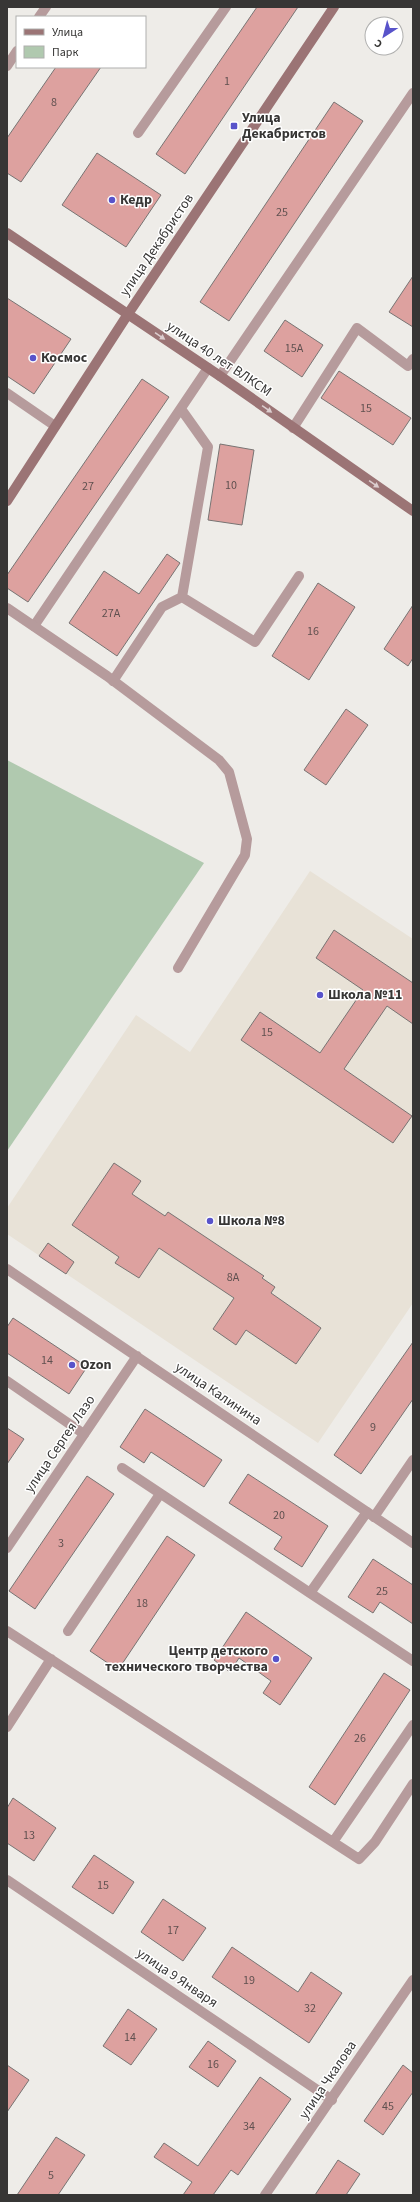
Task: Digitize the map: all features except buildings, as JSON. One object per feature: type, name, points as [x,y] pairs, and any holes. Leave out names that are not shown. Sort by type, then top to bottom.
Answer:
[{"type":"main road","name":"улица Декабристов","points":[[7,501],[128,314],[334,7]]},
{"type":"main road","name":"улица 40 лет ВЛКСМ","points":[[7,233],[220,376],[413,511]]},
{"type":"street","points":[[40,16],[46,7]]},
{"type":"street","points":[[138,133],[226,7]]},
{"type":"street","points":[[7,66],[16,52]]},
{"type":"street","points":[[220,376],[413,93]]},
{"type":"street","points":[[293,428],[357,328],[411,364]]},
{"type":"street","points":[[34,626],[208,368]]},
{"type":"street","points":[[7,394],[56,426]]},
{"type":"street","points":[[181,409],[208,447],[182,597]]},
{"type":"street","points":[[182,597],[255,642],[299,576]]},
{"type":"street","points":[[113,681],[162,607],[182,597]]},
{"type":"street","points":[[7,608],[113,681],[219,760],[229,772],[247,839],[244,855],[178,968]]},
{"type":"street","name":"улица Калинина","points":[[7,1269],[413,1543]]},
{"type":"street","name":"улица Сергея Лазо","points":[[7,1547],[137,1356]]},
{"type":"street","points":[[7,1381],[84,1434]]},
{"type":"street","points":[[310,1593],[413,1460]]},
{"type":"street","points":[[122,1468],[413,1661]]},
{"type":"street","points":[[68,1631],[160,1494]]},
{"type":"street","points":[[7,1631],[359,1859],[375,1842],[413,1784]]},
{"type":"street","points":[[7,1727],[51,1659]]},
{"type":"street","points":[[333,1842],[413,1724]]},
{"type":"street","name":"улица 9 Января","points":[[7,1880],[332,2100]]},
{"type":"street","name":"улица Чкалова","points":[[265,2195],[332,2100],[413,1980]]},
{"type":"shaded area","name":"Школа №8","points":[[310,871],[413,939],[413,1303],[318,1443],[7,1234],[7,1208],[136,1015],[190,1052]]},
{"type":"green space","points":[[7,760],[204,863],[7,1151]]},
{"type":"place","name":"Улица Декабристов","points":[[234,126]]},
{"type":"place","name":"Кедр","points":[[112,200]]},
{"type":"place","name":"Космос","points":[[33,358]]},
{"type":"place","name":"Школа №11","points":[[320,995]]},
{"type":"place","name":"Школа №8","points":[[210,1221]]},
{"type":"place","name":"Ozon","points":[[72,1365]]},
{"type":"place","name":"Центр детского технического творчества","points":[[276,1659]]}]
